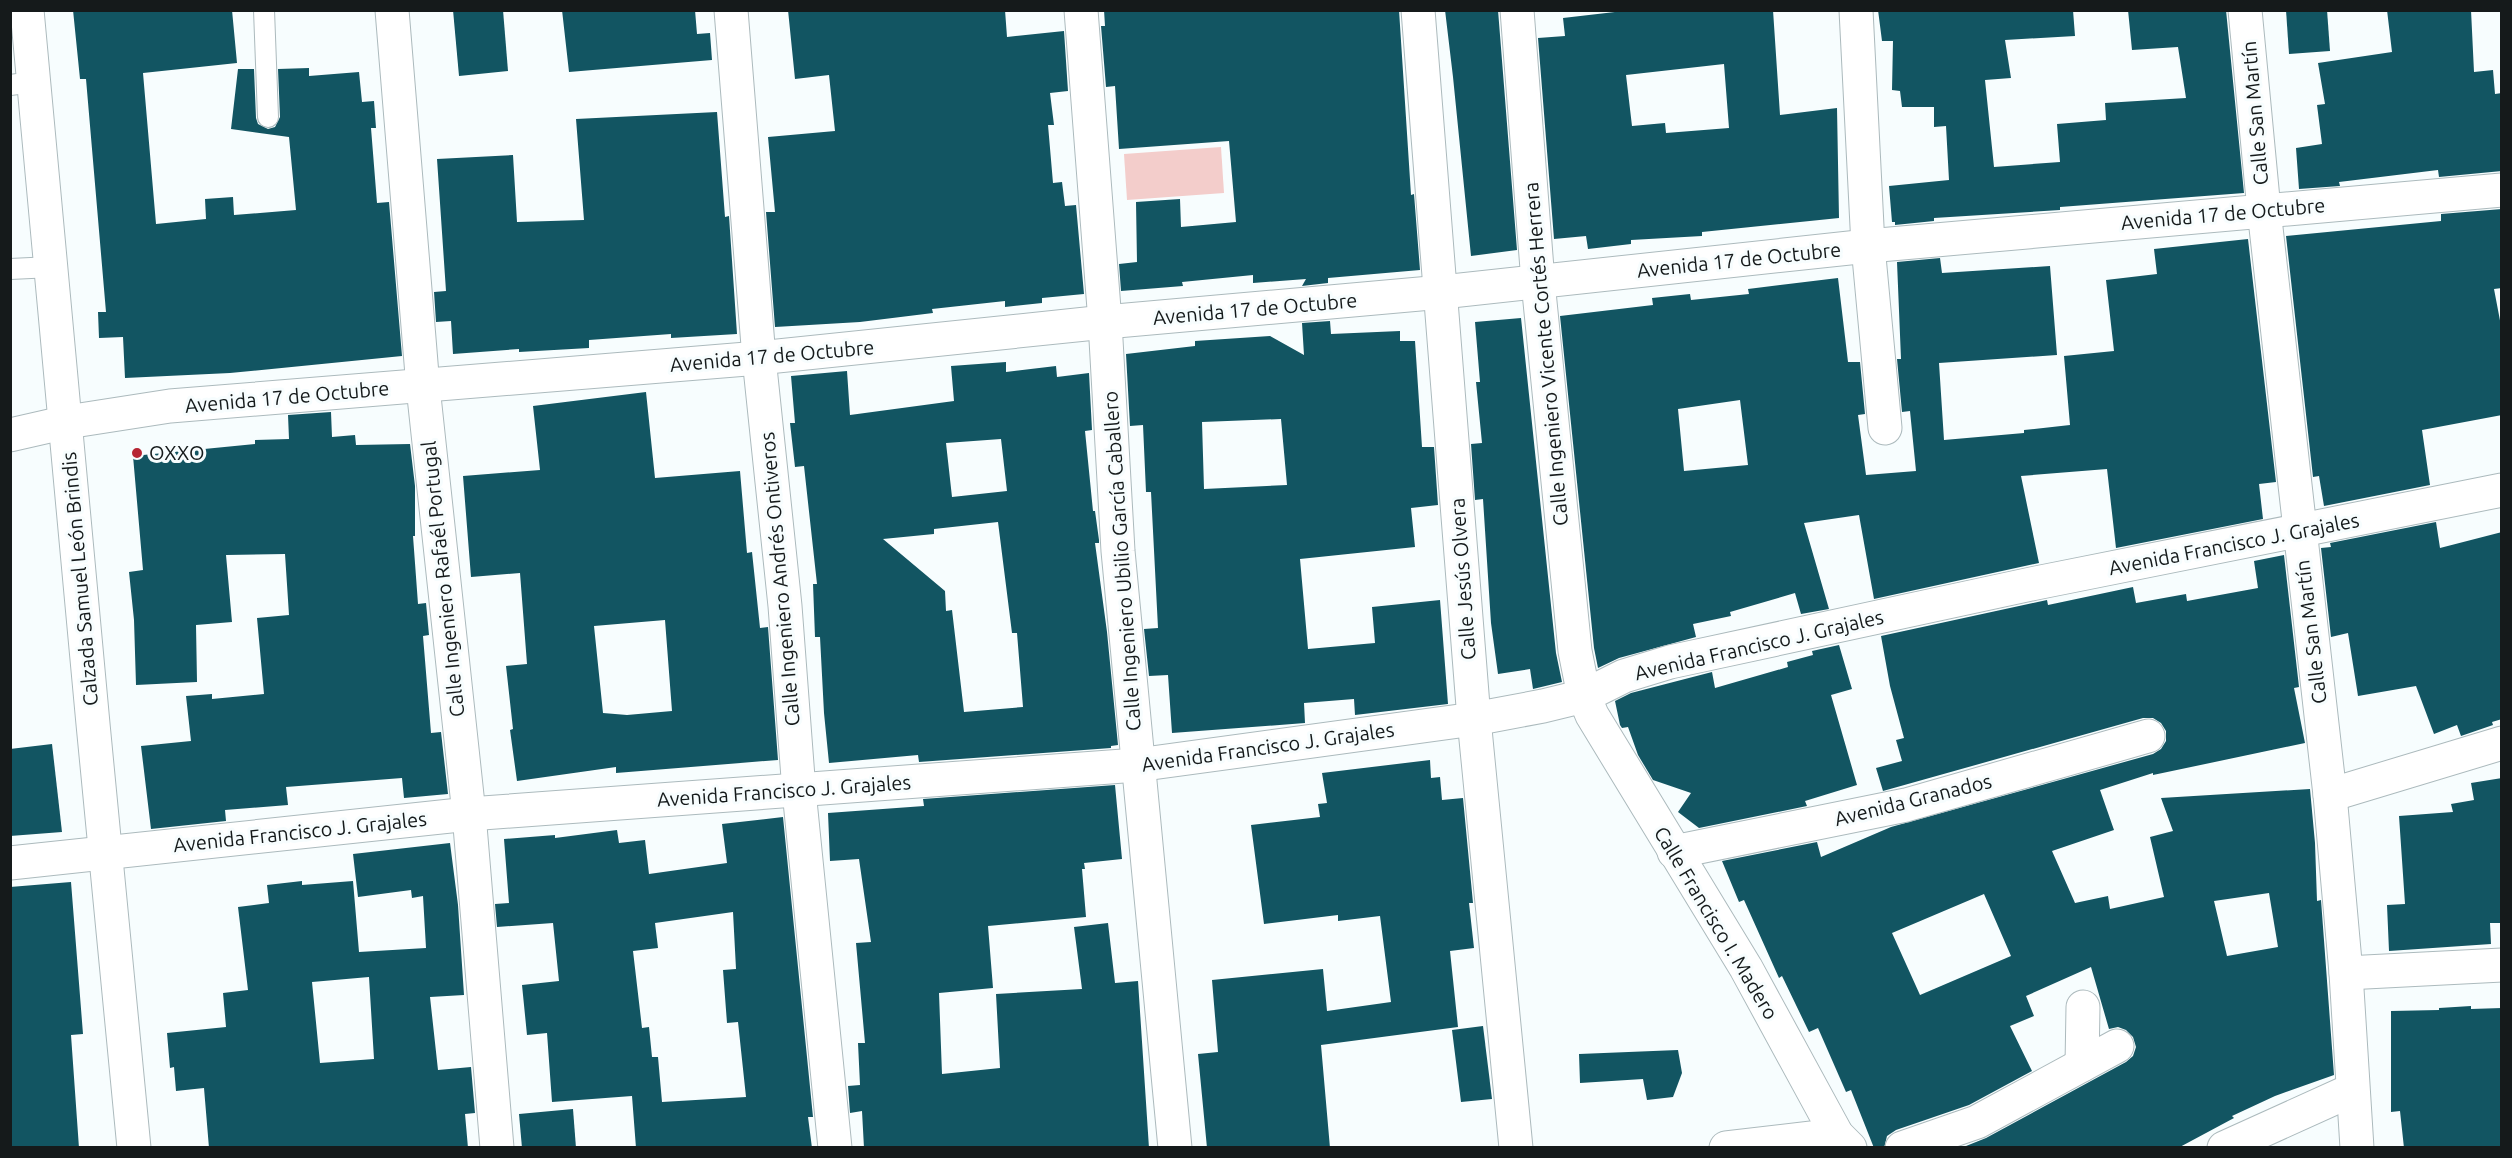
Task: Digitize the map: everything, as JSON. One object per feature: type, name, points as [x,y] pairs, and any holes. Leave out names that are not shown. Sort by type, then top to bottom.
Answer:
[{"type":"street","name":"Calzada Samuel León Brindis","points":[[27,10],[22,83],[52,267],[104,854],[134,1148]]},
{"type":"street","name":"Calle Ingeniero Rafaél Portugal","points":[[392,10],[423,387],[469,814],[497,1148]]},
{"type":"street","name":"Calle Ingeniero Andrés Ontiveros","points":[[730,10],[759,358],[785,606],[799,790],[835,1148]]},
{"type":"street","name":"Calle Ingeniero Ubilio García Caballero","points":[[1081,10],[1105,322],[1118,551],[1175,1148]]},
{"type":"street","name":"Calle Jesús Olvera","points":[[1418,10],[1421,71],[1442,292],[1474,719],[1516,1148]]},
{"type":"street","name":"Calle Ingeniero Vicente Cortés Herrera","points":[[1517,10],[1538,282],[1575,651],[1584,696]]},
{"type":"street","points":[[1856,10],[1868,246],[1885,428]]},
{"type":"street","name":"Calle San Martín","points":[[2245,10],[2264,210],[2330,795],[2346,973],[2357,1148]]},
{"type":"street","name":"Avenida 17 de Octubre","points":[[10,435],[67,422],[170,406],[759,358],[1105,322],[1442,292],[1868,246],[2502,190]]},
{"type":"street","name":"Avenida Francisco J. Grajales","points":[[10,863],[469,814],[1137,765],[1474,719],[1584,696],[1624,676],[1670,662],[2036,583],[2502,490]]},
{"type":"street","name":"Calle Francisco I. Madero","points":[[1584,696],[1592,715],[1746,968],[1844,1141]]},
{"type":"street","name":"Avenida Granados","points":[[1674,852],[1906,805],[2148,736]]},
{"type":"street","points":[[2330,795],[2502,743]]},
{"type":"street","points":[[2346,973],[2502,965]]},
{"type":"street","points":[[2082,1065],[2083,1007]]},
{"type":"street","points":[[1902,1148],[1977,1122],[2117,1046]]},
{"type":"street","points":[[2224,1148],[2352,1090]]},
{"type":"street","points":[[1726,1148],[1844,1141]]},
{"type":"lane","points":[[264,10],[268,117]]},
{"type":"lane","points":[[10,269],[52,267]]},
{"type":"shaded area","points":[[1221,147],[1224,193],[1127,200],[1124,154]]},
{"type":"building","points":[[73,10],[232,10],[237,63],[143,73],[156,224],[206,219],[205,199],[233,197],[234,215],[296,210],[289,137],[231,129],[238,69],[254,69],[256,118],[258,124],[268,129],[275,127],[280,117],[278,69],[309,68],[309,76],[359,72],[362,102],[374,101],[376,128],[371,128],[377,203],[389,202],[402,356],[230,373],[125,378],[123,337],[99,338],[98,312],[106,312],[86,79],[80,79]]},
{"type":"building","points":[[453,10],[503,10],[508,71],[459,76]]},
{"type":"building","points":[[562,10],[695,10],[697,34],[710,33],[712,60],[569,72]]},
{"type":"building","points":[[788,10],[1005,10],[1007,37],[1064,31],[1068,91],[1050,93],[1054,125],[1048,125],[1053,183],[1062,182],[1065,206],[1076,205],[1084,294],[1042,298],[1042,303],[1005,307],[1005,301],[932,309],[933,313],[860,322],[775,327],[766,212],[775,212],[768,137],[835,131],[829,75],[795,79]]},
{"type":"building","points":[[1104,10],[1399,10],[1411,195],[1414,194],[1420,270],[1328,278],[1328,283],[1302,286],[1306,279],[1253,283],[1253,275],[1182,282],[1183,286],[1121,291],[1119,264],[1137,262],[1136,202],[1180,199],[1181,227],[1236,222],[1229,141],[1119,149],[1115,86],[1106,87],[1101,26],[1105,26]]},
{"type":"building","points":[[1445,10],[1498,10],[1517,250],[1471,256]]},
{"type":"building","points":[[1632,10],[1773,10],[1780,115],[1837,108],[1839,218],[1702,232],[1702,236],[1631,240],[1631,244],[1588,249],[1586,236],[1554,239],[1538,38],[1565,36],[1563,18]],"holes":[[[1724,64],[1729,128],[1666,133],[1665,123],[1632,126],[1626,75]]]},
{"type":"building","points":[[1878,10],[2073,10],[2075,36],[2005,40],[2011,78],[1985,80],[1994,167],[2060,162],[2057,124],[2106,120],[2105,103],[2186,98],[2178,47],[2132,50],[2128,10],[2226,10],[2244,193],[2060,207],[2060,210],[1934,218],[1934,221],[1895,225],[1895,222],[1892,222],[1889,186],[1949,180],[1946,126],[1934,127],[1934,107],[1902,107],[1900,91],[1892,90],[1893,41],[1882,41]]},
{"type":"building","points":[[2286,10],[2327,10],[2330,51],[2289,54]]},
{"type":"building","points":[[2387,10],[2471,10],[2474,72],[2493,70],[2495,94],[2502,93],[2502,171],[2439,177],[2438,170],[2339,182],[2340,186],[2299,189],[2296,148],[2322,144],[2317,105],[2325,104],[2318,63],[2392,52]]},
{"type":"building","points":[[717,112],[725,217],[729,216],[737,334],[671,338],[671,334],[589,340],[589,348],[519,352],[519,349],[453,354],[451,321],[436,322],[434,292],[446,291],[437,159],[513,155],[517,222],[584,220],[576,119]]},
{"type":"building","points":[[2502,209],[2502,288],[2494,289],[2502,331],[2502,415],[2422,430],[2430,485],[2324,506],[2319,476],[2313,477],[2286,236],[2441,221],[2441,214]]},
{"type":"building","points":[[2248,239],[2276,482],[2259,484],[2263,519],[2116,548],[2107,469],[2021,476],[2039,563],[1874,599],[1859,515],[1804,523],[1829,609],[1801,614],[1795,593],[1730,612],[1731,616],[1693,624],[1696,637],[1619,658],[1598,668],[1594,648],[1560,316],[1653,305],[1652,298],[1690,294],[1691,300],[1749,294],[1748,289],[1838,278],[1848,362],[1860,362],[1865,414],[1858,415],[1866,475],[1916,471],[1910,411],[1902,412],[1897,359],[1901,359],[1897,262],[1940,258],[1942,273],[2050,266],[2057,355],[1939,363],[1944,440],[2024,433],[2024,430],[2070,425],[2064,356],[2114,351],[2106,280],[2157,274],[2154,249]],"holes":[[[1740,400],[1748,465],[1684,471],[1678,409]]]},
{"type":"building","points":[[1521,318],[1556,653],[1562,682],[1533,689],[1530,669],[1498,674],[1491,623],[1483,499],[1475,500],[1471,444],[1482,443],[1476,382],[1480,382],[1475,322]]},
{"type":"building","points":[[1330,321],[1331,334],[1400,331],[1400,341],[1415,341],[1422,447],[1434,447],[1438,505],[1411,508],[1415,547],[1300,559],[1308,649],[1375,643],[1372,607],[1440,600],[1448,704],[1355,715],[1354,699],[1304,703],[1305,723],[1172,733],[1168,675],[1149,676],[1144,629],[1158,628],[1151,492],[1146,492],[1143,425],[1130,426],[1126,354],[1195,346],[1195,341],[1270,336],[1304,355],[1302,323]],"holes":[[[1281,419],[1287,485],[1204,489],[1202,422]]]},
{"type":"building","points":[[1006,362],[1006,372],[1056,366],[1057,377],[1089,373],[1092,430],[1085,431],[1093,511],[1095,511],[1099,540],[1099,543],[1095,543],[1107,632],[1118,745],[1111,746],[1111,748],[919,762],[918,755],[829,763],[820,637],[815,637],[813,584],[817,584],[804,466],[795,467],[790,423],[795,423],[791,376],[847,371],[850,415],[954,401],[951,366]],"holes":[[[1001,439],[1007,491],[952,497],[946,443]],[[998,522],[1012,633],[1017,633],[1023,707],[964,712],[952,610],[946,611],[945,591],[883,539],[934,534],[934,529]]]},
{"type":"building","points":[[646,392],[655,478],[740,471],[747,553],[752,552],[760,628],[768,627],[778,760],[616,773],[616,767],[517,781],[510,730],[513,729],[506,666],[527,664],[520,573],[471,577],[463,476],[540,470],[533,406]],"holes":[[[665,620],[672,711],[627,715],[603,713],[594,626]]]},
{"type":"building","points":[[331,412],[332,437],[355,435],[356,445],[410,444],[415,486],[415,536],[413,536],[418,604],[426,603],[429,635],[423,636],[431,733],[441,732],[448,794],[404,798],[402,778],[286,787],[288,805],[225,810],[226,821],[151,829],[141,746],[191,741],[186,696],[212,694],[212,699],[264,694],[257,618],[289,615],[285,554],[226,555],[232,622],[196,625],[197,682],[136,685],[134,620],[129,572],[143,570],[133,456],[255,444],[255,440],[289,439],[288,415]]},
{"type":"building","points":[[2436,522],[2440,548],[2502,532],[2502,719],[2492,722],[2493,725],[2461,736],[2457,725],[2434,734],[2416,686],[2358,696],[2348,633],[2331,637],[2321,548],[2331,547],[2330,543]]},
{"type":"building","points":[[2284,555],[2299,687],[2294,688],[2305,743],[2153,775],[2153,773],[2100,790],[2114,830],[2052,851],[2075,903],[2108,896],[2110,909],[2164,897],[2150,837],[2173,831],[2161,798],[2310,789],[2317,901],[2321,900],[2334,1075],[2275,1096],[2232,1116],[2234,1118],[2178,1148],[1961,1148],[1986,1138],[2126,1062],[2133,1056],[2136,1047],[2133,1037],[2126,1030],[2118,1027],[2109,1029],[2091,967],[2026,996],[2034,1016],[2010,1026],[2032,1071],[1969,1105],[1896,1130],[1887,1136],[1884,1148],[1874,1148],[1851,1090],[1846,1092],[1818,1028],[1809,1032],[1782,976],[1779,978],[1744,900],[1739,902],[1722,861],[1817,842],[1821,857],[1891,827],[2153,754],[2161,749],[2166,741],[2166,731],[2161,723],[2153,718],[2143,718],[1883,791],[1876,768],[1902,761],[1896,740],[1904,738],[1890,686],[1881,636],[2047,600],[2048,605],[2133,587],[2136,603],[2186,594],[2187,601],[2258,588],[2254,561]],"holes":[[[2269,893],[2278,947],[2227,956],[2214,901]],[[1984,894],[2011,956],[1920,995],[1892,933]]]},
{"type":"building","points":[[1839,645],[1852,689],[1831,695],[1857,785],[1805,801],[1807,806],[1699,828],[1678,812],[1691,793],[1653,780],[1638,755],[1628,727],[1622,728],[1620,725],[1615,701],[1631,693],[1712,672],[1715,688],[1788,667],[1787,662],[1813,655],[1812,651]]},
{"type":"building","points":[[52,744],[62,832],[10,836],[10,749]]},
{"type":"building","points":[[1430,760],[1431,778],[1440,777],[1442,800],[1463,798],[1473,903],[1469,903],[1474,948],[1450,951],[1458,1027],[1321,1045],[1330,1148],[1207,1148],[1198,1054],[1218,1052],[1212,980],[1323,969],[1327,1011],[1391,1002],[1380,916],[1338,921],[1338,915],[1264,924],[1251,825],[1320,817],[1318,804],[1327,803],[1322,773]]},
{"type":"building","points":[[2502,778],[2502,923],[2490,923],[2491,944],[2389,951],[2387,905],[2405,904],[2399,816],[2453,812],[2451,804],[2474,800],[2471,783]]},
{"type":"building","points":[[1115,785],[1122,859],[1084,863],[1085,869],[1082,869],[1086,917],[988,926],[993,988],[939,993],[942,1074],[1000,1068],[996,994],[1082,989],[1074,927],[1108,923],[1115,983],[1138,981],[1149,1148],[864,1148],[862,1111],[850,1113],[848,1086],[860,1085],[858,1043],[865,1043],[856,943],[871,942],[859,859],[830,861],[828,813],[924,806],[923,799]]},
{"type":"building","points":[[783,817],[813,1117],[808,1117],[812,1148],[636,1148],[632,1096],[552,1102],[547,1033],[527,1035],[522,985],[559,981],[553,923],[497,927],[495,904],[509,903],[504,839],[555,835],[555,838],[617,830],[619,843],[645,840],[649,874],[727,863],[722,824]],"holes":[[[733,912],[736,969],[723,970],[727,1023],[738,1022],[746,1097],[662,1102],[658,1057],[652,1057],[649,1027],[642,1028],[633,951],[658,948],[655,923]]]},
{"type":"building","points":[[450,843],[458,905],[464,995],[430,997],[438,1070],[471,1067],[475,1113],[465,1114],[468,1148],[209,1148],[204,1088],[176,1091],[174,1067],[170,1068],[167,1033],[226,1027],[223,993],[248,990],[238,907],[269,903],[267,885],[302,881],[302,885],[353,881],[359,952],[426,948],[423,896],[412,898],[411,890],[358,897],[353,854]],"holes":[[[369,977],[374,1059],[320,1063],[312,982]]]},
{"type":"building","points":[[71,882],[83,1034],[71,1035],[79,1148],[10,1148],[10,887]]},
{"type":"building","points":[[2471,1006],[2471,1009],[2502,1008],[2502,1148],[2404,1148],[2400,1111],[2391,1112],[2391,1011],[2439,1010],[2439,1008]]},
{"type":"building","points":[[1483,1026],[1492,1099],[1461,1102],[1452,1030]]},
{"type":"building","points":[[1678,1050],[1682,1073],[1673,1097],[1647,1100],[1643,1079],[1580,1083],[1579,1054]]},
{"type":"building","points":[[573,1109],[576,1148],[522,1148],[519,1114]]},
{"type":"place","name":"OXXO","points":[[137,453]]}]
